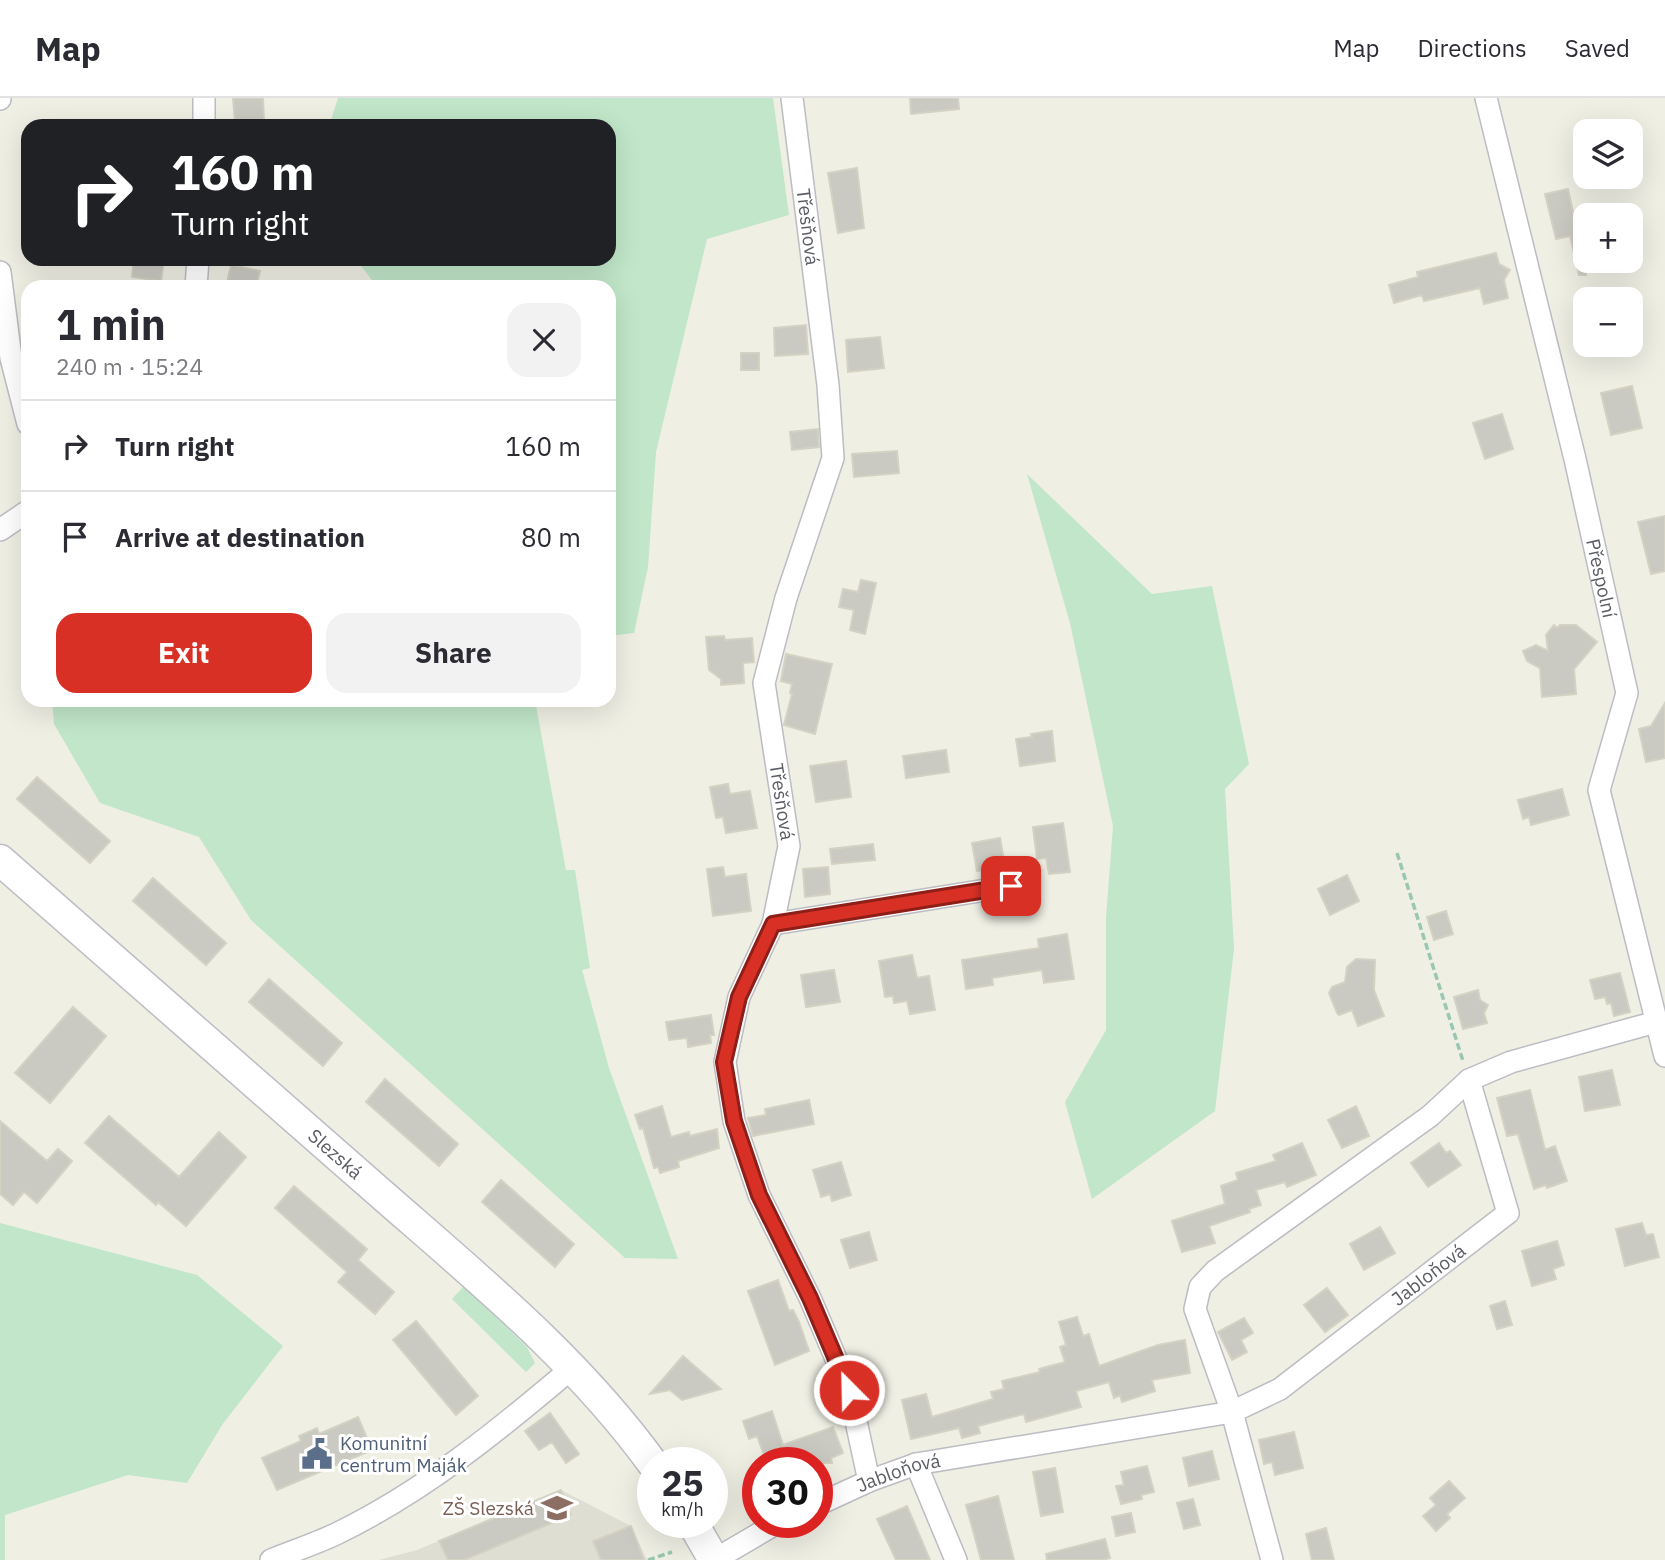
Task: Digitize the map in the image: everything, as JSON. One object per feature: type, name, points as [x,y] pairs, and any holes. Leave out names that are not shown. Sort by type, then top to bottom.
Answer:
[{"type":"street","points":[[204,98],[204,119]]},
{"type":"street","name":"Třešňová","points":[[792,98],[828,385],[834,458],[786,598],[764,684],[789,846],[773,924],[739,997],[724,1062],[734,1121],[759,1195],[810,1298],[849,1390],[869,1482]]},
{"type":"street","name":"Přespolní","points":[[1486,98],[1576,460],[1627,694],[1599,790],[1665,1056]]},
{"type":"street","points":[[0,272],[11,358],[21,397]]},
{"type":"street","points":[[0,530],[21,515]]},
{"type":"street","name":"Slezská","points":[[0,860],[451,1253],[572,1368],[640,1447]]},
{"type":"street","points":[[773,924],[1011,886]]},
{"type":"street","points":[[1272,1560],[1232,1412],[1195,1309],[1200,1287],[1215,1271],[1430,1116],[1469,1080],[1511,1062],[1656,1022]]},
{"type":"street","name":"Jabloňová","points":[[833,1498],[916,1464],[1232,1412],[1280,1389],[1508,1213],[1469,1080]]},
{"type":"street","points":[[271,1560],[335,1534],[395,1501],[476,1447],[572,1368]]},
{"type":"street","points":[[916,1464],[956,1560]]},
{"type":"street","points":[[701,1538],[714,1560],[752,1538]]},
{"type":"path","points":[[1396,853],[1469,1080]]},
{"type":"path","points":[[648,1560],[655,1556],[656,1560],[672,1552]]},
{"type":"shaded area","name":"ZŠ Slezská","points":[[561,1490],[631,1526],[647,1560],[379,1560],[417,1550]]},
{"type":"green space","points":[[338,98],[773,98],[789,215],[707,239],[656,452],[648,567],[634,633],[616,635],[616,280],[372,280],[361,266],[616,266],[616,119],[331,119]]},
{"type":"green space","points":[[1027,474],[1152,594],[1212,586],[1249,764],[1225,789],[1234,949],[1215,1111],[1092,1199],[1065,1102],[1106,1030],[1106,918],[1113,826],[1070,623]]},
{"type":"green space","points":[[53,707],[536,707],[566,870],[575,870],[590,968],[582,970],[609,1068],[678,1259],[625,1258],[251,920],[199,837],[100,803],[54,724]]},
{"type":"green space","points":[[0,1223],[197,1275],[283,1346],[222,1425],[187,1483],[128,1475],[5,1515],[5,1560],[0,1560]]},
{"type":"green space","points":[[464,1286],[527,1347],[535,1363],[526,1372],[452,1299]]},
{"type":"building","points":[[233,98],[263,98],[264,119],[235,119]]},
{"type":"building","points":[[910,98],[958,98],[959,109],[911,114]]},
{"type":"building","points":[[857,168],[864,228],[838,233],[828,173]]},
{"type":"building","points":[[1568,189],[1573,212],[1573,249],[1570,236],[1556,239],[1545,194]]},
{"type":"building","points":[[1496,253],[1499,264],[1510,270],[1504,280],[1508,298],[1484,304],[1480,288],[1424,301],[1422,295],[1394,303],[1389,285],[1418,277],[1417,272]]},
{"type":"building","points":[[133,266],[163,266],[161,280],[132,277]]},
{"type":"building","points":[[231,266],[260,271],[258,280],[228,280]]},
{"type":"building","points":[[806,325],[808,354],[775,356],[774,328]]},
{"type":"building","points":[[880,337],[884,368],[848,372],[846,340]]},
{"type":"building","points":[[741,353],[759,353],[759,370],[741,370]]},
{"type":"building","points":[[1632,386],[1642,428],[1611,435],[1601,393]]},
{"type":"building","points":[[1502,414],[1513,449],[1485,459],[1473,423]]},
{"type":"building","points":[[818,429],[819,447],[792,450],[790,432]]},
{"type":"building","points":[[897,451],[899,473],[854,477],[852,454]]},
{"type":"building","points":[[1665,516],[1665,571],[1651,574],[1638,522]]},
{"type":"building","points":[[861,580],[876,583],[865,634],[850,630],[854,610],[839,607],[843,589],[858,592]]},
{"type":"building","points":[[1554,625],[1557,628],[1560,625],[1576,625],[1597,642],[1574,669],[1576,694],[1542,697],[1540,668],[1527,661],[1523,651],[1536,645],[1548,651],[1546,635]]},
{"type":"building","points":[[724,636],[725,640],[752,638],[754,662],[743,663],[744,683],[721,685],[721,679],[709,670],[706,637]]},
{"type":"building","points":[[786,654],[832,664],[815,734],[784,725],[792,694],[792,684],[781,681]]},
{"type":"building","points":[[1665,703],[1665,758],[1646,762],[1639,729],[1651,726]]},
{"type":"building","points":[[1052,731],[1055,761],[1020,766],[1016,739]]},
{"type":"building","points":[[946,750],[949,772],[906,778],[903,756]]},
{"type":"building","points":[[846,761],[851,797],[816,802],[810,766]]},
{"type":"building","points":[[37,777],[110,841],[90,863],[17,799]]},
{"type":"building","points":[[728,784],[730,794],[750,791],[757,828],[726,833],[723,817],[716,818],[710,787]]},
{"type":"building","points":[[1562,789],[1569,815],[1531,825],[1529,817],[1523,819],[1518,800]]},
{"type":"building","points":[[1063,823],[1070,872],[1049,874],[1046,858],[1037,859],[1033,827]]},
{"type":"building","points":[[1000,838],[1005,866],[977,871],[972,843]]},
{"type":"building","points":[[873,844],[875,860],[832,864],[830,849]]},
{"type":"building","points":[[723,867],[725,877],[746,874],[751,911],[713,916],[707,869]]},
{"type":"building","points":[[828,867],[830,894],[805,897],[803,869]]},
{"type":"building","points":[[1347,875],[1359,901],[1330,915],[1318,889]]},
{"type":"building","points":[[153,878],[226,943],[206,965],[133,901]]},
{"type":"building","points":[[1446,911],[1453,934],[1434,940],[1427,917]]},
{"type":"building","points":[[1067,934],[1074,979],[1044,983],[1042,970],[992,978],[993,985],[966,989],[962,960],[1039,948],[1038,939]]},
{"type":"building","points":[[912,955],[917,978],[929,976],[935,1010],[910,1014],[907,1001],[894,1003],[893,996],[885,997],[879,961]]},
{"type":"building","points":[[1356,959],[1375,960],[1374,990],[1384,1016],[1358,1026],[1352,1010],[1339,1015],[1337,1013],[1329,993],[1332,987],[1345,982],[1347,967]]},
{"type":"building","points":[[834,970],[840,1002],[806,1007],[801,975]]},
{"type":"building","points":[[1620,973],[1630,1012],[1614,1016],[1611,1003],[1607,1004],[1605,997],[1595,999],[1590,980]]},
{"type":"building","points":[[269,979],[342,1043],[323,1066],[249,1002]]},
{"type":"building","points":[[1478,990],[1480,1000],[1488,1005],[1484,1013],[1487,1023],[1463,1029],[1454,997]]},
{"type":"building","points":[[73,1007],[106,1036],[50,1103],[15,1073]]},
{"type":"building","points":[[711,1015],[714,1035],[710,1035],[711,1043],[688,1047],[687,1038],[669,1040],[666,1022]]},
{"type":"building","points":[[1612,1070],[1620,1105],[1585,1111],[1579,1077]]},
{"type":"building","points":[[385,1079],[458,1144],[439,1166],[366,1102]]},
{"type":"building","points":[[1530,1090],[1545,1150],[1555,1146],[1567,1181],[1547,1188],[1546,1185],[1534,1189],[1518,1134],[1507,1136],[1497,1098]]},
{"type":"building","points":[[809,1100],[814,1124],[753,1136],[748,1118],[766,1115],[765,1109]]},
{"type":"building","points":[[662,1106],[671,1137],[689,1132],[690,1136],[717,1129],[719,1148],[678,1161],[679,1167],[660,1173],[658,1167],[654,1168],[643,1128],[640,1129],[635,1115]]},
{"type":"building","points":[[1356,1106],[1369,1136],[1342,1148],[1328,1120]]},
{"type":"building","points":[[109,1116],[179,1177],[219,1132],[246,1157],[186,1226],[158,1202],[156,1205],[85,1143]]},
{"type":"building","points":[[0,1121],[47,1161],[58,1149],[72,1161],[37,1203],[24,1192],[13,1205],[0,1194]]},
{"type":"building","points":[[1302,1143],[1316,1175],[1287,1187],[1285,1182],[1256,1190],[1261,1205],[1249,1209],[1250,1212],[1209,1226],[1215,1243],[1182,1252],[1172,1221],[1225,1204],[1221,1186],[1238,1180],[1236,1173],[1276,1161],[1273,1155]]},
{"type":"building","points":[[1439,1143],[1446,1153],[1450,1151],[1461,1165],[1428,1187],[1411,1163]]},
{"type":"building","points":[[841,1162],[851,1195],[832,1201],[830,1194],[821,1197],[813,1170]]},
{"type":"building","points":[[501,1180],[574,1244],[555,1267],[482,1202]]},
{"type":"building","points":[[294,1186],[367,1249],[358,1260],[394,1292],[375,1314],[338,1282],[347,1272],[275,1208]]},
{"type":"building","points":[[1642,1223],[1646,1235],[1653,1234],[1659,1257],[1625,1266],[1616,1229]]},
{"type":"building","points":[[1380,1227],[1395,1253],[1364,1270],[1350,1244]]},
{"type":"building","points":[[869,1232],[877,1260],[850,1268],[841,1240]]},
{"type":"building","points":[[1557,1241],[1564,1265],[1553,1269],[1556,1279],[1532,1286],[1522,1251]]},
{"type":"building","points":[[778,1280],[789,1311],[793,1310],[799,1322],[809,1351],[775,1365],[748,1291]]},
{"type":"building","points":[[1327,1288],[1348,1315],[1325,1332],[1304,1305]]},
{"type":"building","points":[[1505,1301],[1512,1325],[1497,1329],[1490,1306]]},
{"type":"building","points":[[1077,1317],[1083,1336],[1089,1334],[1099,1366],[1158,1345],[1185,1340],[1190,1373],[1152,1380],[1155,1391],[1122,1402],[1120,1395],[1114,1398],[1109,1382],[1076,1391],[1081,1407],[1026,1422],[1024,1414],[978,1426],[980,1433],[962,1438],[959,1428],[911,1439],[902,1400],[926,1394],[932,1417],[993,1399],[991,1392],[1004,1389],[1002,1381],[1040,1372],[1039,1369],[1065,1362],[1060,1347],[1066,1345],[1059,1322]]},
{"type":"building","points":[[1244,1318],[1253,1333],[1241,1340],[1247,1352],[1232,1360],[1218,1332]]},
{"type":"building","points":[[416,1321],[478,1396],[456,1415],[393,1340]]},
{"type":"building","points":[[683,1356],[721,1389],[682,1400],[670,1390],[650,1394]]},
{"type":"building","points":[[772,1411],[783,1445],[833,1427],[843,1453],[833,1457],[833,1447],[761,1447],[757,1436],[749,1439],[743,1421]]},
{"type":"building","points":[[550,1413],[579,1454],[566,1463],[552,1442],[539,1450],[525,1431]]},
{"type":"building","name":"Komunitní centrum Maják","points":[[358,1417],[372,1450],[277,1490],[262,1458],[301,1441],[299,1436],[317,1428],[319,1434]]},
{"type":"building","points":[[1294,1432],[1303,1468],[1275,1475],[1272,1462],[1264,1464],[1259,1440]]},
{"type":"building","points":[[1212,1451],[1219,1479],[1189,1486],[1183,1458]]},
{"type":"building","points":[[1147,1466],[1154,1492],[1141,1495],[1142,1499],[1121,1504],[1116,1486],[1124,1485],[1121,1472]]},
{"type":"building","points":[[1055,1468],[1063,1512],[1041,1516],[1033,1472]]},
{"type":"building","points":[[1449,1481],[1465,1498],[1447,1514],[1450,1518],[1436,1531],[1423,1516],[1436,1505],[1430,1498]]},
{"type":"building","points":[[561,1490],[571,1515],[464,1560],[448,1560],[439,1541]]},
{"type":"building","points":[[998,1496],[1014,1560],[981,1560],[966,1505]]},
{"type":"building","points":[[1193,1499],[1200,1525],[1184,1529],[1177,1503]]},
{"type":"building","points":[[907,1506],[930,1560],[896,1560],[877,1519]]},
{"type":"building","points":[[1131,1513],[1135,1532],[1116,1536],[1112,1517]]},
{"type":"building","points":[[631,1526],[644,1560],[601,1560],[593,1541]]},
{"type":"building","points":[[1326,1528],[1334,1560],[1312,1560],[1306,1534]]},
{"type":"building","points":[[1105,1539],[1110,1558],[1047,1560],[1046,1554]]},
{"type":"place","name":"Komunitní centrum Maják","points":[[317,1454]]},
{"type":"place","name":"ZŠ Slezská","points":[[557,1508]]},
{"type":"route","points":[[849,1390],[810,1298],[759,1195],[734,1121],[724,1062],[739,997],[773,924],[1011,886]]}]
